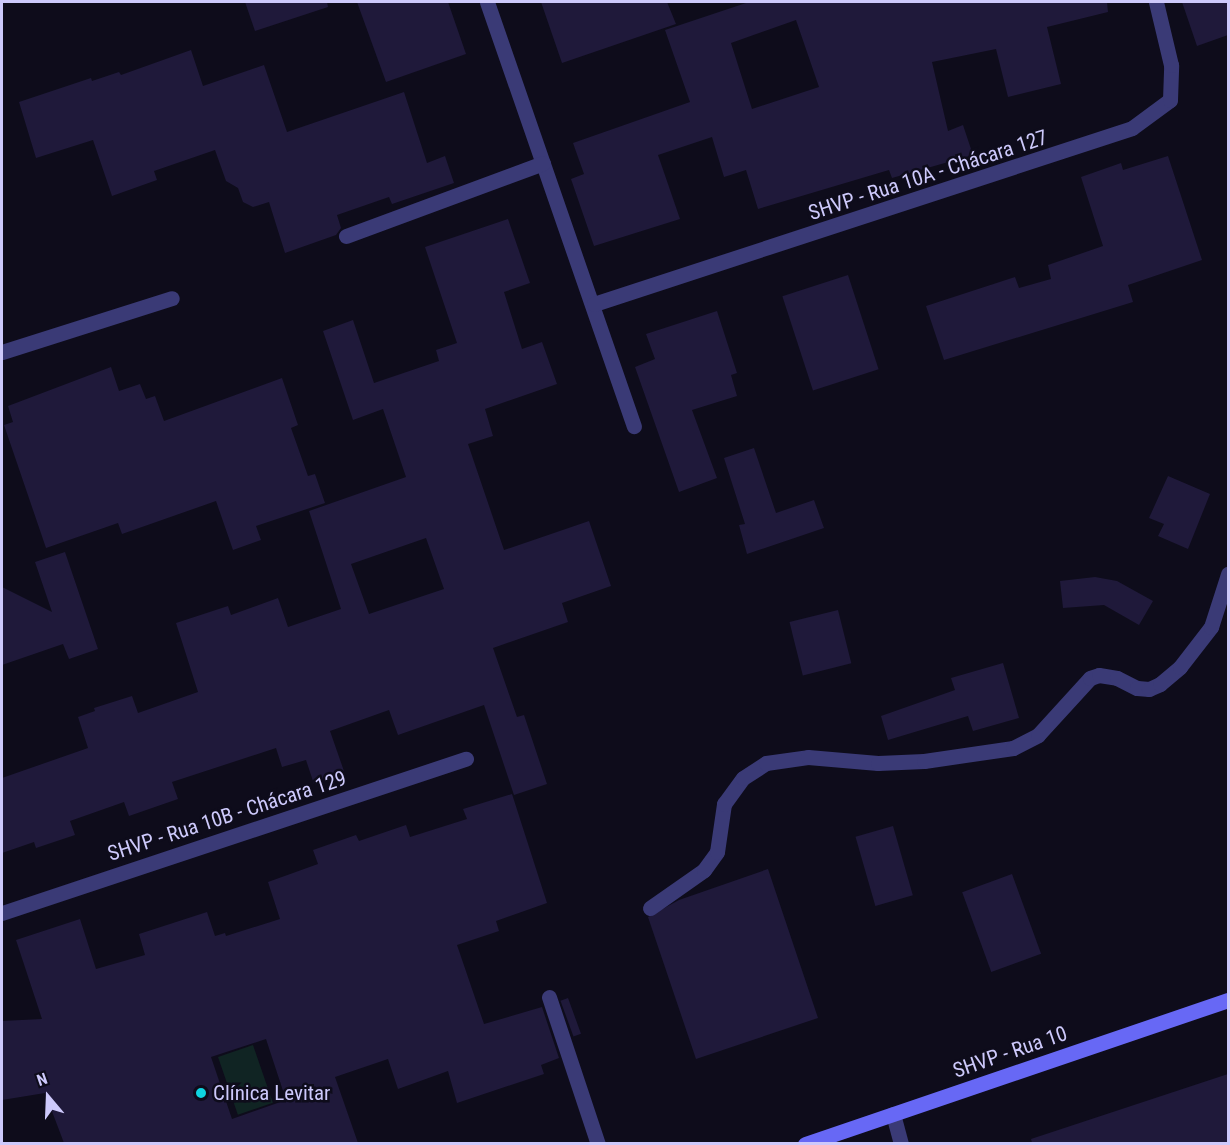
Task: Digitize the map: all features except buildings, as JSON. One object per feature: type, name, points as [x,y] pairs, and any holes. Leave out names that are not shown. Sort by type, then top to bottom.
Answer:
[{"type":"street","points":[[487,2],[594,304],[634,426]]},
{"type":"street","name":"SHVP - Rua 10A - Chácara 127","points":[[594,304],[1132,128],[1170,100],[1171,65],[1156,2]]},
{"type":"street","points":[[346,236],[543,163]]},
{"type":"street","points":[[2,352],[172,298]]},
{"type":"street","points":[[650,908],[704,870],[717,852],[724,804],[743,778],[766,763],[808,757],[878,763],[924,761],[1013,748],[1038,735],[1090,678],[1100,675],[1117,678],[1137,688],[1149,689],[1160,684],[1180,667],[1211,627],[1228,574]]},
{"type":"street","name":"SHVP - Rua 10B - Chácara 129","points":[[2,913],[466,759]]},
{"type":"street","points":[[549,996],[598,1143]]},
{"type":"street","name":"SHVP - Rua 10","points":[[805,1143],[1228,1000]]},
{"type":"street","points":[[893,1114],[901,1143]]},
{"type":"green space","points":[[253,1045],[273,1103],[238,1115],[218,1057]]},
{"type":"place","name":"Clínica Levitar","points":[[201,1093]]}]
